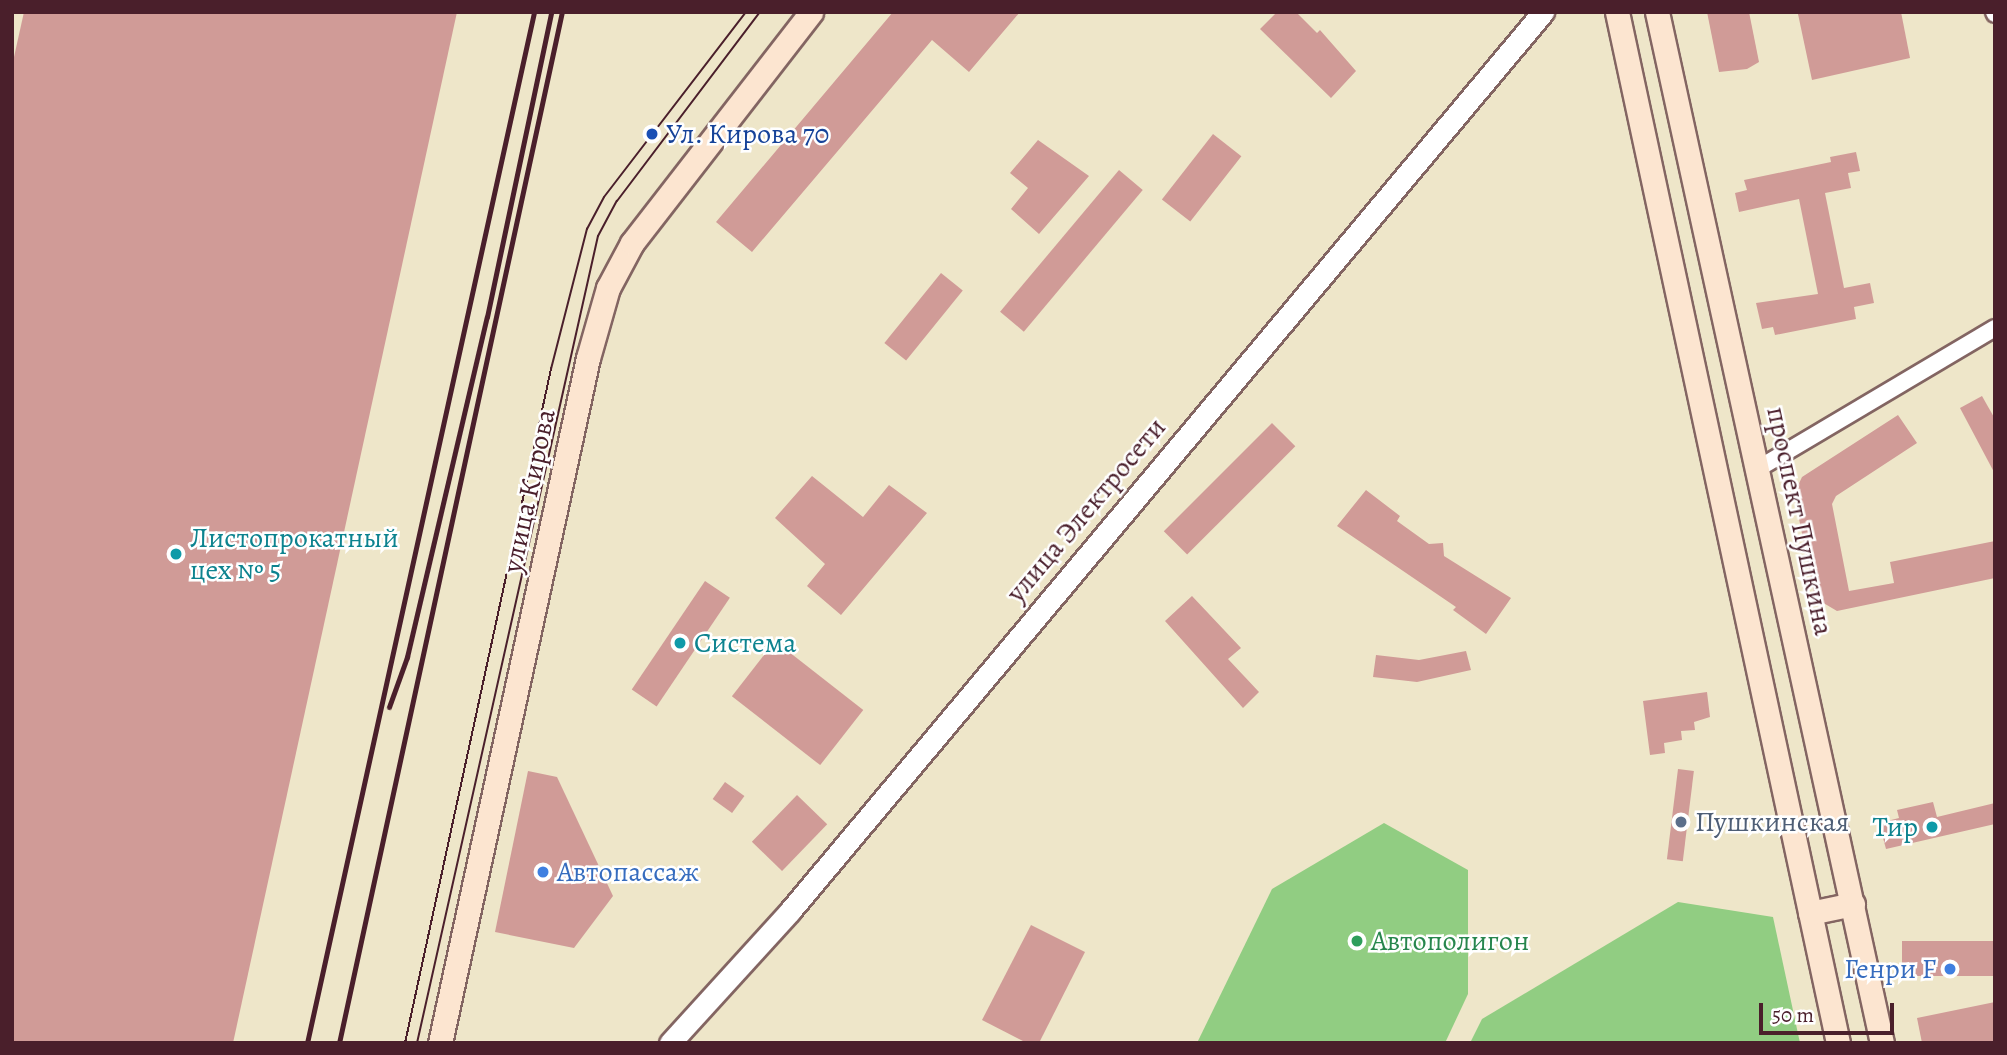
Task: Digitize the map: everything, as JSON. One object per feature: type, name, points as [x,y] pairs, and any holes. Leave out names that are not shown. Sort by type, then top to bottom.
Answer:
[{"type":"main road","name":"улица Кирова","points":[[440,1043],[588,358],[608,288],[632,243],[811,12]]},
{"type":"main road","points":[[1617,12],[1838,1043]]},
{"type":"main road","name":"проспект Пушкина","points":[[1657,12],[1759,468],[1882,1043]]},
{"type":"main road","points":[[1810,913],[1853,904]]},
{"type":"street","name":"улица Электросети","points":[[670,1043],[790,911],[1543,12]]},
{"type":"street","points":[[1759,468],[1995,328]]},
{"type":"green space","name":"Автополигон","points":[[1384,823],[1468,870],[1468,994],[1445,1043],[1197,1043],[1272,889]]},
{"type":"green space","points":[[1678,902],[1773,917],[1800,1043],[1470,1043],[1482,1019]]},
{"type":"building","name":"Листопрокатный цех № 5","points":[[24,12],[457,12],[233,1043],[12,1043],[12,66]]},
{"type":"building","points":[[893,12],[1020,12],[969,72],[932,40],[752,252],[716,222]]},
{"type":"building","points":[[1277,12],[1296,12],[1317,33],[1320,30],[1356,71],[1331,98],[1260,29]]},
{"type":"building","points":[[1707,12],[1749,12],[1759,62],[1747,69],[1719,72]]},
{"type":"building","points":[[1901,12],[1910,58],[1812,80],[1798,14]]},
{"type":"building","points":[[1213,134],[1241,156],[1190,222],[1162,199]]},
{"type":"building","points":[[1038,140],[1089,176],[1039,234],[1011,209],[1028,188],[1010,173]]},
{"type":"building","points":[[1856,152],[1860,171],[1848,173],[1851,188],[1825,193],[1844,288],[1870,283],[1874,303],[1854,307],[1856,319],[1775,335],[1773,327],[1762,329],[1756,303],[1818,294],[1799,199],[1739,212],[1735,193],[1747,190],[1744,180],[1831,162],[1830,157]]},
{"type":"building","points":[[1119,170],[1143,190],[1024,332],[1000,312]]},
{"type":"building","points":[[941,273],[963,291],[906,361],[884,343]]},
{"type":"building","points":[[1982,396],[1995,419],[1995,474],[1960,408]]},
{"type":"building","points":[[1898,415],[1917,443],[1836,496],[1832,504],[1849,591],[1894,583],[1890,562],[1995,541],[1995,578],[1837,611],[1815,598],[1794,494],[1802,477]]},
{"type":"building","points":[[1272,423],[1295,446],[1187,555],[1164,531]]},
{"type":"building","points":[[812,476],[863,517],[889,485],[927,513],[841,615],[807,586],[825,564],[775,518]]},
{"type":"building","points":[[1366,490],[1400,516],[1397,521],[1429,544],[1443,543],[1444,556],[1511,598],[1486,634],[1453,610],[1456,607],[1337,526]]},
{"type":"building","name":"Система","points":[[705,581],[730,598],[657,706],[632,690]]},
{"type":"building","points":[[1192,596],[1241,648],[1228,659],[1259,692],[1243,708],[1165,621]]},
{"type":"building","points":[[775,641],[863,710],[820,765],[732,696]]},
{"type":"building","points":[[1466,651],[1471,670],[1417,682],[1373,677],[1376,655],[1419,660]]},
{"type":"building","points":[[1707,692],[1710,717],[1694,722],[1695,730],[1681,731],[1682,740],[1664,743],[1665,753],[1650,755],[1643,701]]},
{"type":"building","points":[[1678,769],[1694,771],[1683,861],[1667,859]]},
{"type":"building","points":[[528,771],[557,777],[613,896],[574,948],[495,932]]},
{"type":"building","points":[[725,782],[744,796],[732,813],[713,799]]},
{"type":"building","points":[[797,795],[827,824],[782,871],[752,842]]},
{"type":"building","name":"Тир","points":[[1933,802],[1937,817],[1995,803],[1995,824],[1886,849],[1879,823],[1899,818],[1897,810]]},
{"type":"building","points":[[1031,925],[1085,952],[1039,1043],[1027,1043],[982,1020]]},
{"type":"building","name":"Генри F","points":[[1902,941],[1995,941],[1995,976],[1902,976]]},
{"type":"building","points":[[1995,1002],[1995,1042],[1922,1043],[1917,1018]]},
{"type":"tram line","points":[[405,1043],[551,369],[587,229],[604,197],[746,12]]},
{"type":"tram line","points":[[417,1043],[598,236],[617,201],[760,12]]},
{"type":"railway","points":[[307,1043],[534,12]]},
{"type":"railway","points":[[389,707],[407,657],[487,317],[551,12]]},
{"type":"railway","points":[[339,1043],[562,12]]},
{"type":"place","name":"Ул. Кирова 70","points":[[652,134]]},
{"type":"place","name":"Листопрокатный цех № 5","points":[[176,554]]},
{"type":"place","name":"Система","points":[[680,643]]},
{"type":"place","name":"Пушкинская","points":[[1681,822]]},
{"type":"place","name":"Тир","points":[[1932,827]]},
{"type":"place","name":"Автопассаж","points":[[543,872]]},
{"type":"place","name":"Автополигон","points":[[1357,941]]},
{"type":"place","name":"Генри F","points":[[1950,969]]}]
